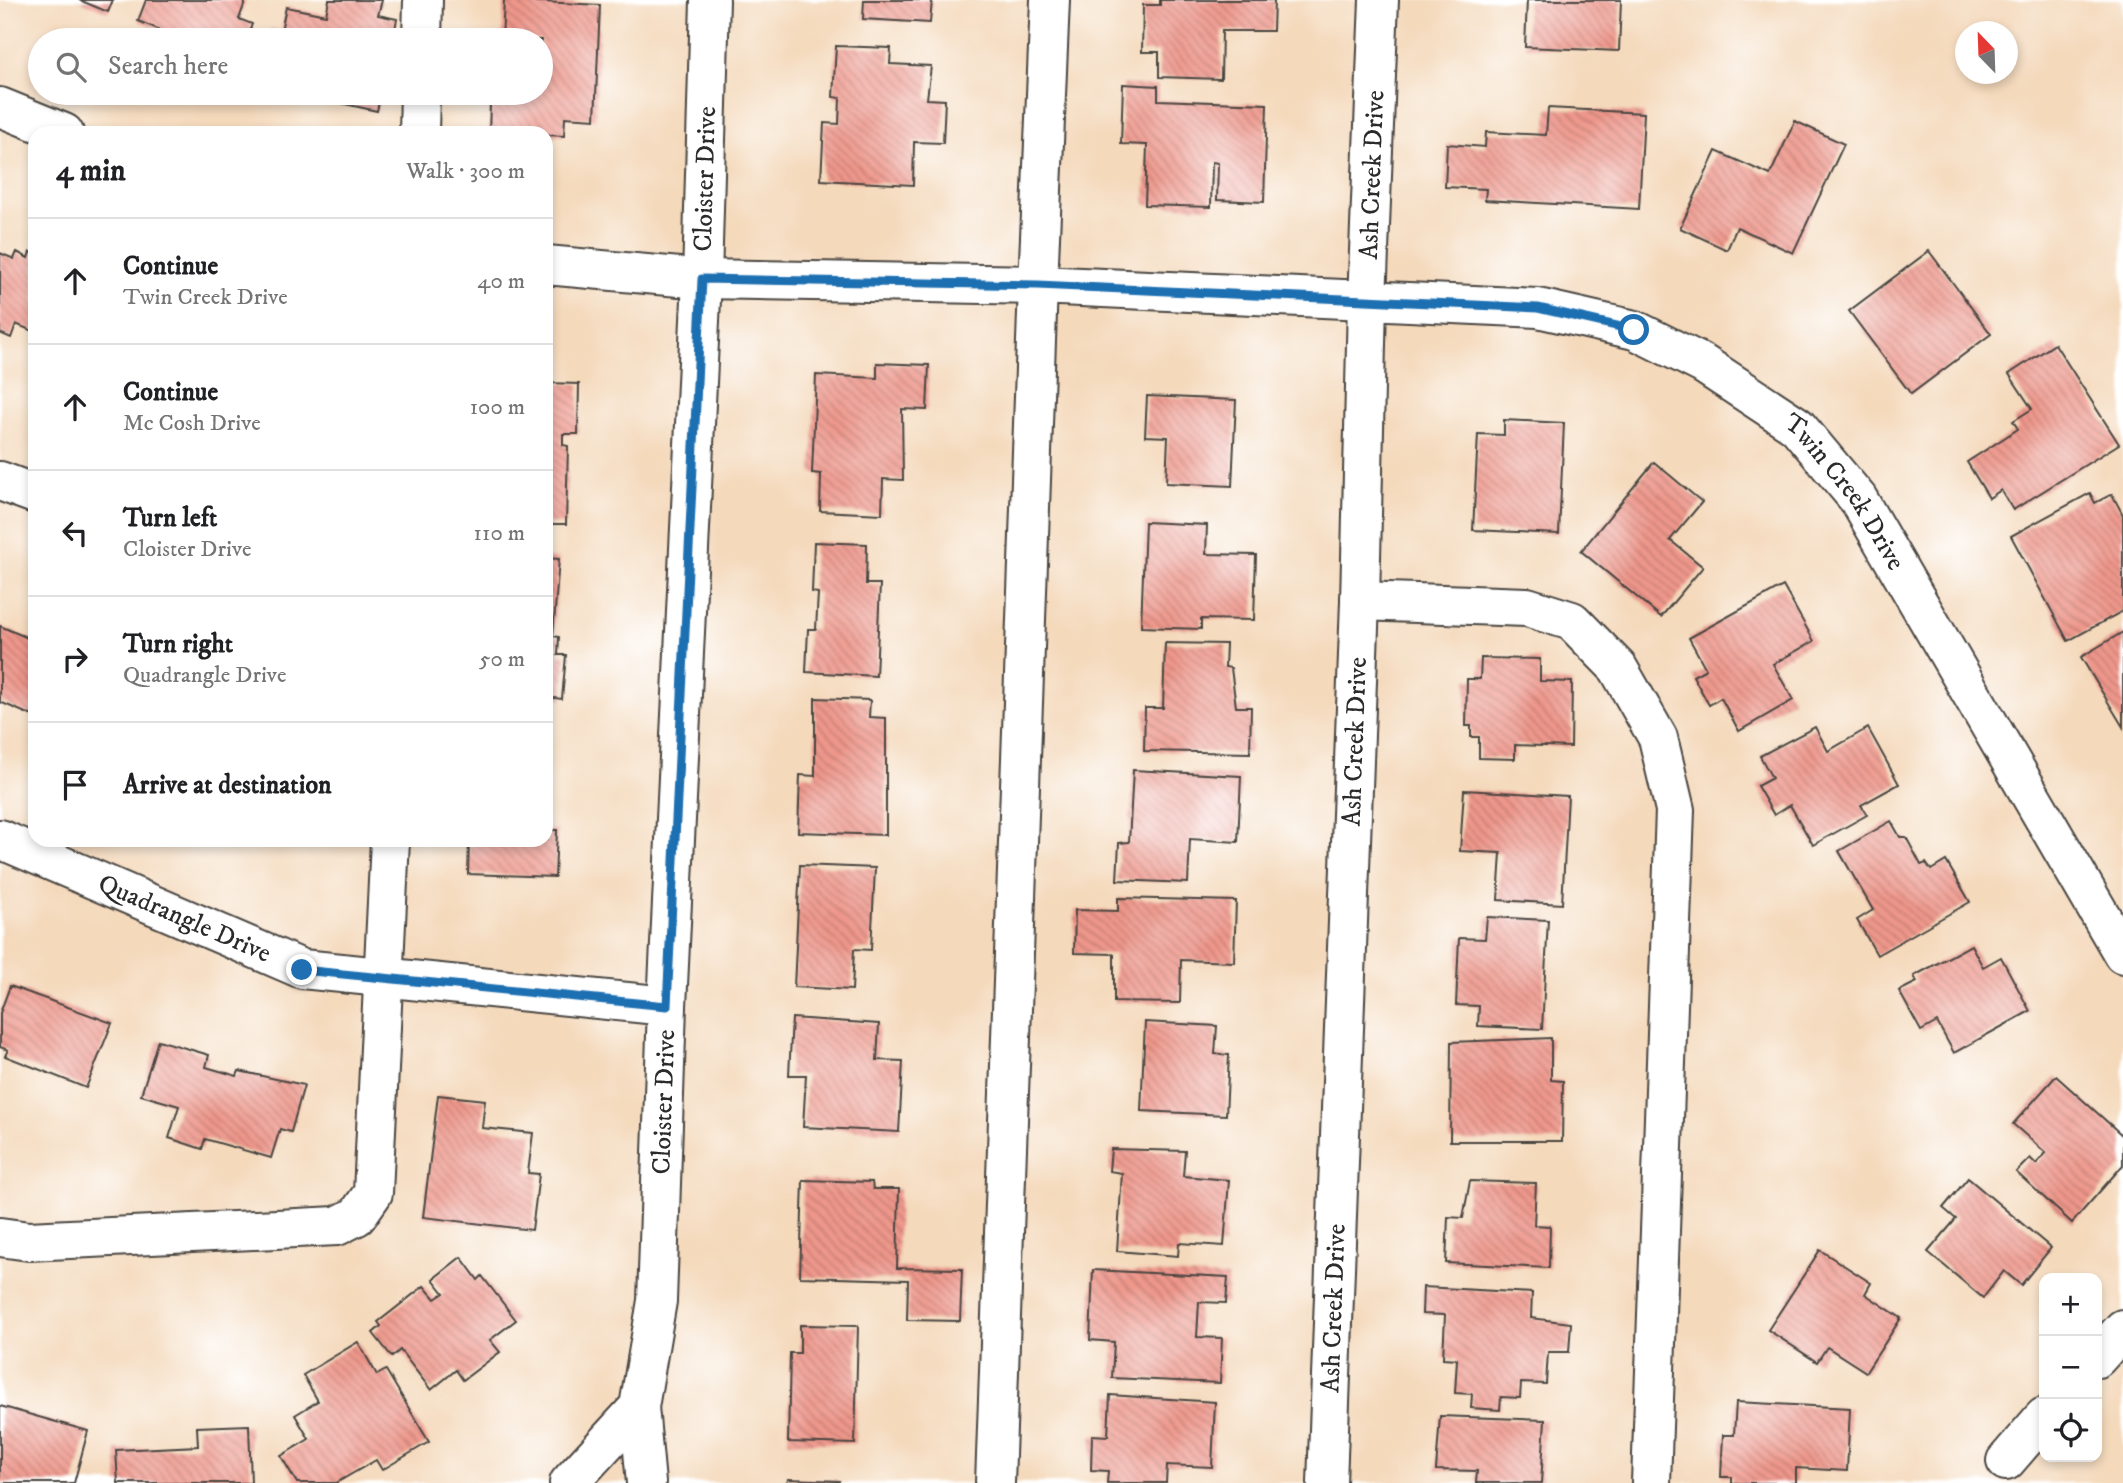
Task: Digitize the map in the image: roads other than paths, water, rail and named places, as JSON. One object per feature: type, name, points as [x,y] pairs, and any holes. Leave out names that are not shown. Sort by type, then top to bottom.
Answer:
[{"type":"street","points":[[422,28],[423,0]]},
{"type":"street","name":"Cloister Drive","points":[[646,1483],[639,1407],[657,1301],[667,1006],[702,279],[710,0]]},
{"type":"street","points":[[995,1483],[1038,285],[1051,0]]},
{"type":"street","name":"Ash Creek Drive","points":[[1327,1483],[1379,0]]},
{"type":"street","points":[[419,126],[420,105]]},
{"type":"street","points":[[0,107],[47,126]]},
{"type":"street","name":"Twin Creek Drive","points":[[553,266],[702,279],[1038,285],[1538,308],[1634,330],[1703,364],[1797,426],[1858,499],[2123,954]]},
{"type":"street","points":[[0,481],[28,491]]},
{"type":"street","points":[[1360,601],[1527,607],[1572,621],[1618,668],[1658,738],[1675,810],[1651,1483]]},
{"type":"street","name":"Quadrangle Drive","points":[[0,838],[302,970],[667,1006]]},
{"type":"street","points":[[0,1237],[29,1241],[337,1226],[357,1216],[373,1193],[390,847]]},
{"type":"street","points":[[2102,1352],[2123,1329]]},
{"type":"street","points":[[569,1483],[639,1407]]},
{"type":"street","points":[[2006,1461],[2039,1423]]}]
